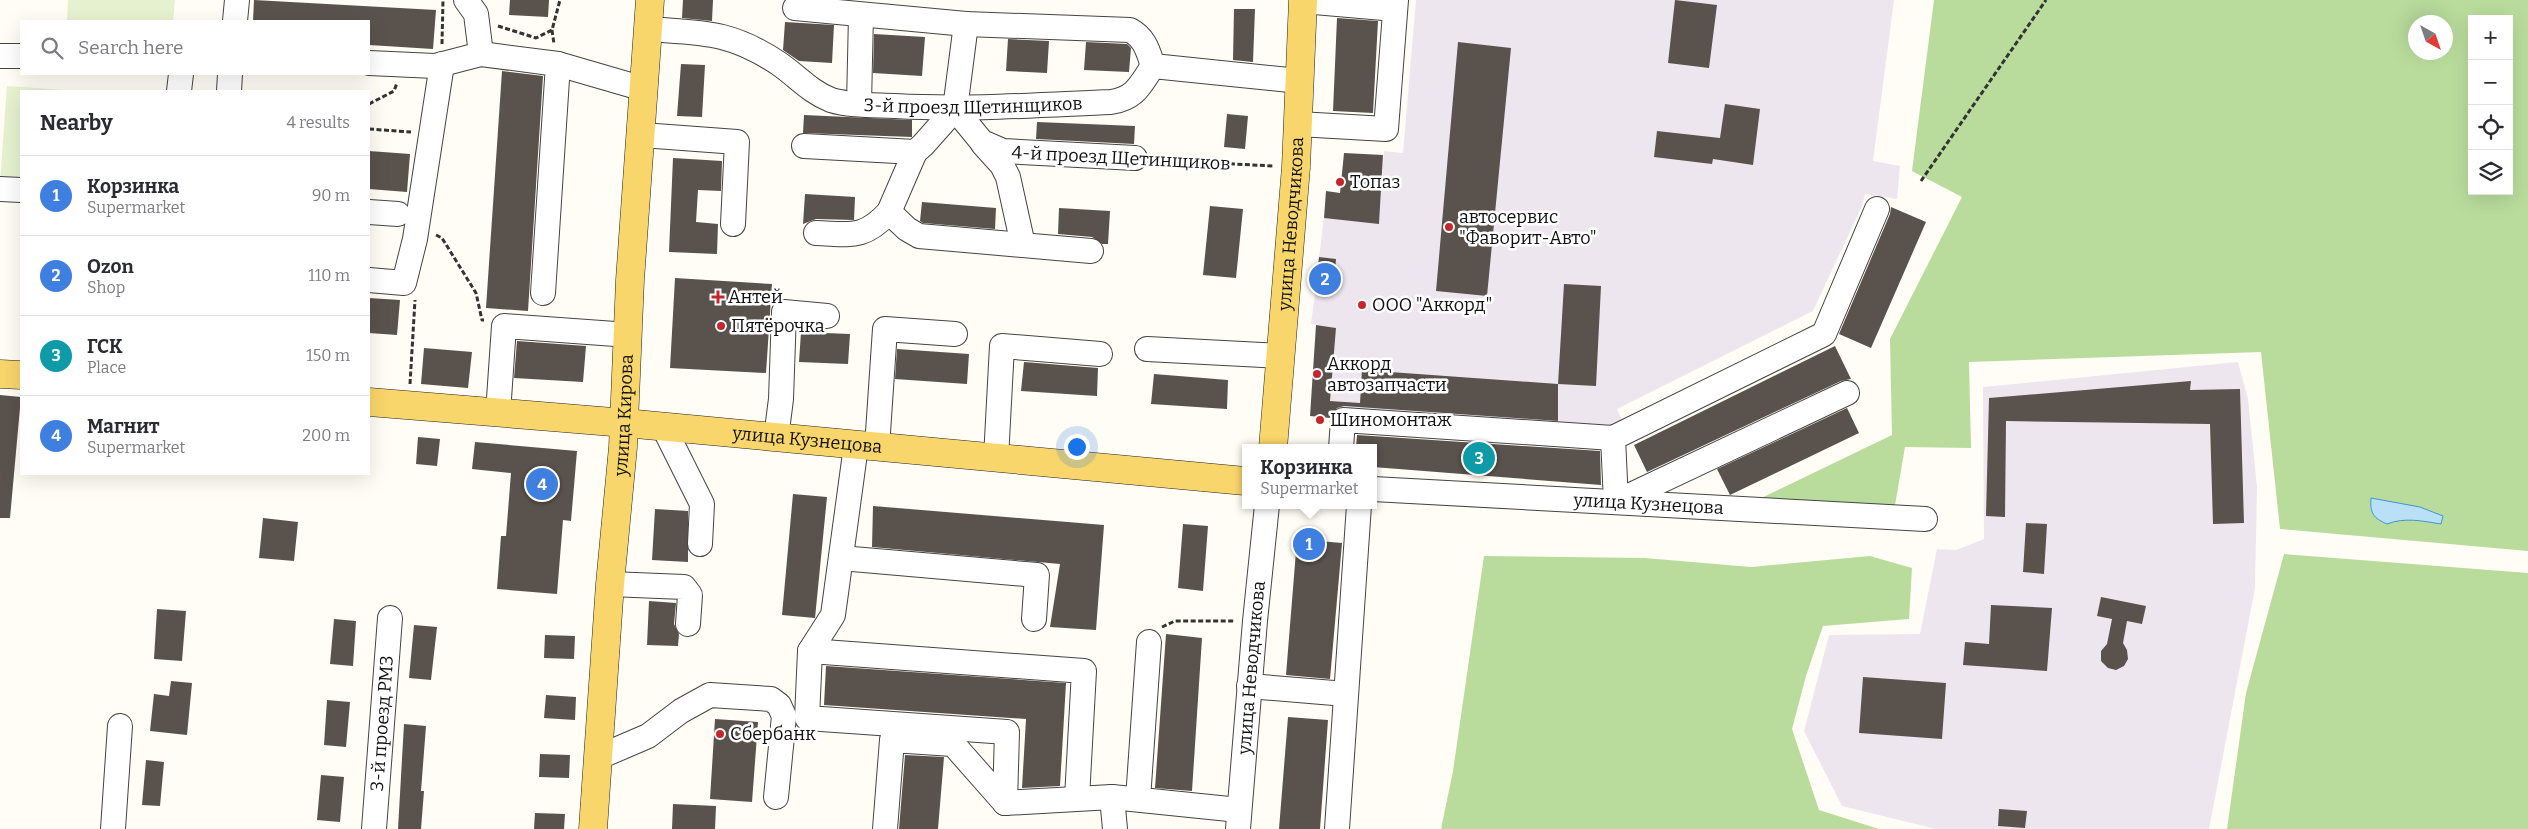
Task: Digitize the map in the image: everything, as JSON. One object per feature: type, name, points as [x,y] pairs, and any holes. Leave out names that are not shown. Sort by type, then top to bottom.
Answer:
[{"type":"main road","name":"улица Кирова","points":[[593,829],[610,584],[625,424],[630,280],[642,135],[650,0]]},
{"type":"main road","name":"улица Неводчикова","points":[[1273,444],[1296,167],[1303,1]]},
{"type":"main road","points":[[0,374],[20,375]]},
{"type":"main road","name":"улица Кузнецова","points":[[370,402],[1242,481]]},
{"type":"street","points":[[235,20],[237,0]]},
{"type":"street","points":[[466,0],[476,14],[481,54]]},
{"type":"street","points":[[1298,124],[1386,130],[1395,5],[1303,1]]},
{"type":"street","points":[[795,8],[966,24],[1130,30],[1140,35],[1153,66],[1299,81]]},
{"type":"street","points":[[481,54],[485,11]]},
{"type":"street","points":[[859,104],[861,15]]},
{"type":"street","points":[[816,233],[860,234],[877,225],[889,212],[914,152],[923,145],[955,109],[966,24]]},
{"type":"street","name":"3-й проезд Щетинщиков","points":[[648,29],[712,33],[741,41],[778,63],[815,93],[832,100],[859,104],[955,109],[1122,100],[1134,94],[1153,66]]},
{"type":"street","points":[[370,63],[442,64],[481,54],[558,64],[644,90]]},
{"type":"street","points":[[0,56],[20,56]]},
{"type":"street","points":[[370,280],[404,283],[408,220],[431,134],[442,64]]},
{"type":"street","points":[[543,293],[558,64]]},
{"type":"street","points":[[179,90],[181,75]]},
{"type":"street","points":[[229,90],[230,75]]},
{"type":"street","name":"4-й проезд Щетинщиков","points":[[955,109],[982,142],[1003,151],[1135,158]]},
{"type":"street","points":[[642,135],[737,142],[733,224]]},
{"type":"street","points":[[982,142],[1002,165],[1008,178],[1023,245]]},
{"type":"street","points":[[804,146],[914,152]]},
{"type":"street","points":[[0,188],[20,190]]},
{"type":"street","points":[[1342,444],[1343,420],[1613,438],[1824,334],[1878,209]]},
{"type":"street","points":[[370,212],[408,220]]},
{"type":"street","points":[[889,212],[907,229],[919,236],[1091,251]]},
{"type":"street","points":[[776,438],[782,398],[784,312],[827,316]]},
{"type":"street","points":[[498,414],[504,326],[629,334]]},
{"type":"street","points":[[955,334],[885,329],[867,446],[841,558],[833,615],[810,651],[807,718],[1007,732],[1005,802]]},
{"type":"street","points":[[996,458],[1002,346],[1100,354]]},
{"type":"street","points":[[1147,349],[1281,356]]},
{"type":"street","points":[[1613,438],[1616,502],[1847,393]]},
{"type":"street","points":[[664,428],[702,504],[700,544]]},
{"type":"street","name":"улица Кузнецова","points":[[1377,489],[1925,519]]},
{"type":"street","name":"улица Неводчикова","points":[[1239,819],[1249,686],[1267,509]]},
{"type":"street","points":[[1337,829],[1359,509]]},
{"type":"street","points":[[841,558],[1037,575],[1034,619]]},
{"type":"street","points":[[610,584],[684,588],[690,595],[688,624]]},
{"type":"street","name":"3-й проезд РМЗ","points":[[374,829],[390,618]]},
{"type":"street","points":[[1138,799],[1149,642]]},
{"type":"street","points":[[810,651],[1084,670],[1077,798]]},
{"type":"street","points":[[1249,686],[1346,694]]},
{"type":"street","points":[[599,757],[648,736],[681,711],[710,695],[771,700],[779,705],[784,716],[776,796]]},
{"type":"street","points":[[113,829],[120,726]]},
{"type":"street","points":[[885,829],[892,740],[953,744],[1005,802]]},
{"type":"street","points":[[1005,802],[1112,797],[1138,799],[1239,819]]},
{"type":"street","points":[[1112,797],[1115,829]]},
{"type":"path","points":[[442,64],[443,0]]},
{"type":"path","points":[[485,11],[536,38],[552,30],[560,0]]},
{"type":"path","points":[[1921,181],[2046,0]]},
{"type":"path","points":[[370,103],[394,91]]},
{"type":"path","points":[[370,129],[431,134]]},
{"type":"path","name":"4-й проезд Щетинщиков","points":[[1135,158],[1296,167]]},
{"type":"path","points":[[408,220],[442,238],[476,293],[482,320],[504,326]]},
{"type":"path","points":[[404,283],[416,302],[408,406]]},
{"type":"path","points":[[1149,642],[1158,629],[1175,621],[1255,621]]},
{"type":"shaded area","points":[[1416,0],[1894,0],[1873,161],[1900,166],[1897,199],[1865,194],[1862,206],[1813,311],[1617,409],[1624,424],[1604,434],[1338,408],[1339,401],[1330,401],[1336,328],[1311,324],[1315,293],[1333,295],[1336,259],[1319,257],[1324,218],[1379,223],[1384,151],[1403,153]]},
{"type":"shaded area","points":[[2238,362],[2248,399],[2257,487],[2255,588],[2209,829],[1936,829],[1842,806],[1804,731],[1829,635],[1920,634],[1937,549],[1956,550],[1984,539],[1983,387]]},
{"type":"green space","points":[[68,0],[175,0],[173,20],[67,20]]},
{"type":"green space","points":[[1934,0],[2528,0],[2528,551],[2280,529],[2261,352],[1969,362],[1971,448],[1905,447],[1895,505],[1751,503],[1892,435],[1890,339],[1962,197],[1912,171]]},
{"type":"green space","points":[[7,86],[64,90],[20,90],[20,182],[0,181]]},
{"type":"green space","points":[[2284,554],[2528,573],[2528,829],[2227,829],[2246,693]]},
{"type":"green space","points":[[1484,556],[1645,558],[1751,567],[1870,556],[1912,568],[1909,619],[1823,626],[1806,676],[1792,729],[1819,810],[1879,829],[1441,829],[1453,771]]},
{"type":"water","points":[[2371,498],[2420,507],[2443,516],[2441,524],[2407,520],[2387,524],[2378,520],[2373,514]]},
{"type":"building","points":[[254,0],[436,10],[433,49],[370,45],[370,20],[253,20]]},
{"type":"building","points":[[510,0],[549,0],[548,17],[509,15]]},
{"type":"building","points":[[683,0],[713,0],[712,21],[682,18]]},
{"type":"building","points":[[1675,0],[1717,5],[1709,68],[1668,63]]},
{"type":"building","points":[[1234,9],[1255,9],[1253,62],[1233,60]]},
{"type":"building","points":[[1337,18],[1378,21],[1373,113],[1333,111]]},
{"type":"building","points":[[785,22],[834,25],[832,63],[799,61],[783,50]]},
{"type":"building","points":[[874,34],[925,37],[922,76],[873,73]]},
{"type":"building","points":[[1008,39],[1049,41],[1047,73],[1006,71]]},
{"type":"building","points":[[1086,42],[1127,44],[1131,48],[1129,72],[1084,70]]},
{"type":"building","points":[[1458,42],[1511,48],[1487,296],[1436,291]]},
{"type":"building","points":[[681,64],[705,65],[702,117],[677,116]]},
{"type":"building","points":[[502,71],[543,76],[528,311],[486,308]]},
{"type":"building","points":[[1725,104],[1760,109],[1753,165],[1713,159],[1712,164],[1654,157],[1657,131],[1720,138]]},
{"type":"building","points":[[1227,114],[1248,116],[1245,149],[1224,147]]},
{"type":"building","points":[[804,115],[912,120],[912,137],[803,133]]},
{"type":"building","points":[[1037,122],[1135,126],[1134,144],[1036,139]]},
{"type":"building","points":[[370,151],[410,154],[407,192],[370,189]]},
{"type":"building","points":[[1344,153],[1383,155],[1379,224],[1324,218],[1326,191],[1340,193]]},
{"type":"building","points":[[673,158],[722,161],[721,191],[698,190],[696,222],[718,224],[717,254],[669,252]]},
{"type":"building","points":[[805,194],[855,197],[854,220],[816,219],[803,224]]},
{"type":"building","points":[[922,202],[996,208],[995,229],[923,223],[920,221]]},
{"type":"building","points":[[1210,206],[1243,209],[1236,278],[1203,275]]},
{"type":"building","points":[[1891,207],[1926,222],[1871,348],[1839,334],[1890,214]]},
{"type":"building","points":[[1059,208],[1110,211],[1108,244],[1102,244],[1092,237],[1058,234]]},
{"type":"building","points":[[1319,257],[1336,259],[1333,295],[1315,293]]},
{"type":"building","name":"Пятёрочка","points":[[675,278],[772,284],[766,373],[670,368]]},
{"type":"building","points":[[1564,284],[1601,286],[1596,386],[1558,384]]},
{"type":"building","points":[[370,298],[400,300],[397,335],[370,333]]},
{"type":"building","points":[[1316,325],[1336,328],[1330,401],[1360,403],[1362,370],[1558,384],[1558,421],[1344,406],[1337,408],[1330,418],[1310,416]]},
{"type":"building","points":[[801,332],[850,334],[848,364],[799,362]]},
{"type":"building","points":[[517,341],[586,346],[583,382],[514,378]]},
{"type":"building","points":[[1835,346],[1851,379],[1841,381],[1647,472],[1634,445]]},
{"type":"building","points":[[424,348],[472,352],[468,388],[421,384]]},
{"type":"building","points":[[897,349],[969,354],[967,384],[895,379]]},
{"type":"building","points":[[1024,362],[1098,368],[1097,396],[1021,391]]},
{"type":"building","points":[[1154,374],[1228,380],[1227,409],[1151,404]]},
{"type":"building","points":[[2191,381],[2190,390],[2240,389],[2244,523],[2213,524],[2210,424],[2006,421],[2005,517],[1986,516],[1989,398]]},
{"type":"building","points":[[0,395],[20,397],[20,408],[10,518],[0,518]]},
{"type":"building","points":[[1847,408],[1859,433],[1730,495],[1717,469]]},
{"type":"building","points":[[1357,435],[1600,451],[1601,485],[1377,467],[1377,444],[1356,444]]},
{"type":"building","points":[[418,437],[440,439],[437,466],[416,464]]},
{"type":"building","points":[[475,442],[577,451],[571,521],[563,520],[557,594],[497,589],[501,536],[506,536],[511,473],[472,469]]},
{"type":"building","points":[[793,494],[827,497],[815,618],[782,615]]},
{"type":"building","points":[[873,506],[1104,525],[1096,630],[1050,627],[1060,564],[872,547]]},
{"type":"building","points":[[655,509],[688,511],[688,562],[652,560]]},
{"type":"building","points":[[263,518],[298,522],[294,561],[259,558]]},
{"type":"building","points":[[2026,523],[2047,524],[2044,574],[2023,572]]},
{"type":"building","points":[[1183,524],[1208,526],[1203,591],[1178,588]]},
{"type":"building","points":[[1297,539],[1342,543],[1330,679],[1286,675]]},
{"type":"building","points":[[2101,597],[2146,606],[2142,624],[2127,621],[2123,643],[2127,650],[2128,659],[2124,666],[2116,670],[2108,668],[2101,661],[2101,651],[2107,644],[2112,619],[2097,616]]},
{"type":"building","points":[[649,601],[676,603],[674,624],[679,634],[678,646],[647,645]]},
{"type":"building","points":[[1991,605],[2052,608],[2047,671],[1963,665],[1965,642],[1989,644]]},
{"type":"building","points":[[157,609],[186,611],[182,661],[154,659]]},
{"type":"building","points":[[334,619],[356,621],[353,666],[330,664]]},
{"type":"building","points":[[414,625],[437,627],[431,680],[409,678]]},
{"type":"building","points":[[1166,634],[1202,638],[1192,791],[1155,788]]},
{"type":"building","points":[[545,635],[575,636],[574,659],[544,658]]},
{"type":"building","points":[[826,666],[1066,683],[1060,786],[1022,788],[1026,719],[824,705]]},
{"type":"building","points":[[1863,677],[1946,683],[1942,739],[1859,733]]},
{"type":"building","points":[[171,681],[192,683],[187,735],[150,731],[154,694],[169,696]]},
{"type":"building","points":[[546,695],[576,697],[575,720],[544,718]]},
{"type":"building","points":[[327,700],[350,702],[346,747],[324,745]]},
{"type":"building","points":[[1288,717],[1328,720],[1320,829],[1279,829]]},
{"type":"building","points":[[715,719],[758,722],[752,802],[710,799]]},
{"type":"building","points":[[404,724],[426,726],[421,791],[424,791],[421,829],[398,829]]},
{"type":"building","points":[[540,754],[570,755],[569,778],[539,777]]},
{"type":"building","points":[[905,755],[944,757],[938,829],[899,829]]},
{"type":"building","points":[[146,760],[164,762],[160,806],[142,805]]},
{"type":"building","points":[[321,775],[344,777],[340,822],[317,820]]},
{"type":"building","points":[[673,804],[716,806],[715,829],[672,829]]},
{"type":"building","points":[[1999,809],[2027,811],[2025,828],[1998,826]]},
{"type":"building","points":[[535,813],[565,814],[564,829],[534,829]]},
{"type":"place","name":"Топаз","points":[[1340,182]]},
{"type":"place","name":"автосервис \"Фаворит-Авто\"","points":[[1449,227]]},
{"type":"place","name":"Ozon","points":[[1325,279]]},
{"type":"place","name":"Антей","points":[[718,297]]},
{"type":"place","name":"ООО \"Аккорд\"","points":[[1362,305]]},
{"type":"place","name":"Пятёрочка","points":[[721,326]]},
{"type":"place","name":"Аккорд автозапчасти","points":[[1317,374]]},
{"type":"place","name":"Шиномонтаж","points":[[1320,420]]},
{"type":"place","name":"ГСК","points":[[1479,458]]},
{"type":"place","name":"Магнит","points":[[542,484]]},
{"type":"place","name":"Корзинка","points":[[1309,544]]},
{"type":"place","name":"Сбербанк","points":[[720,734]]}]
